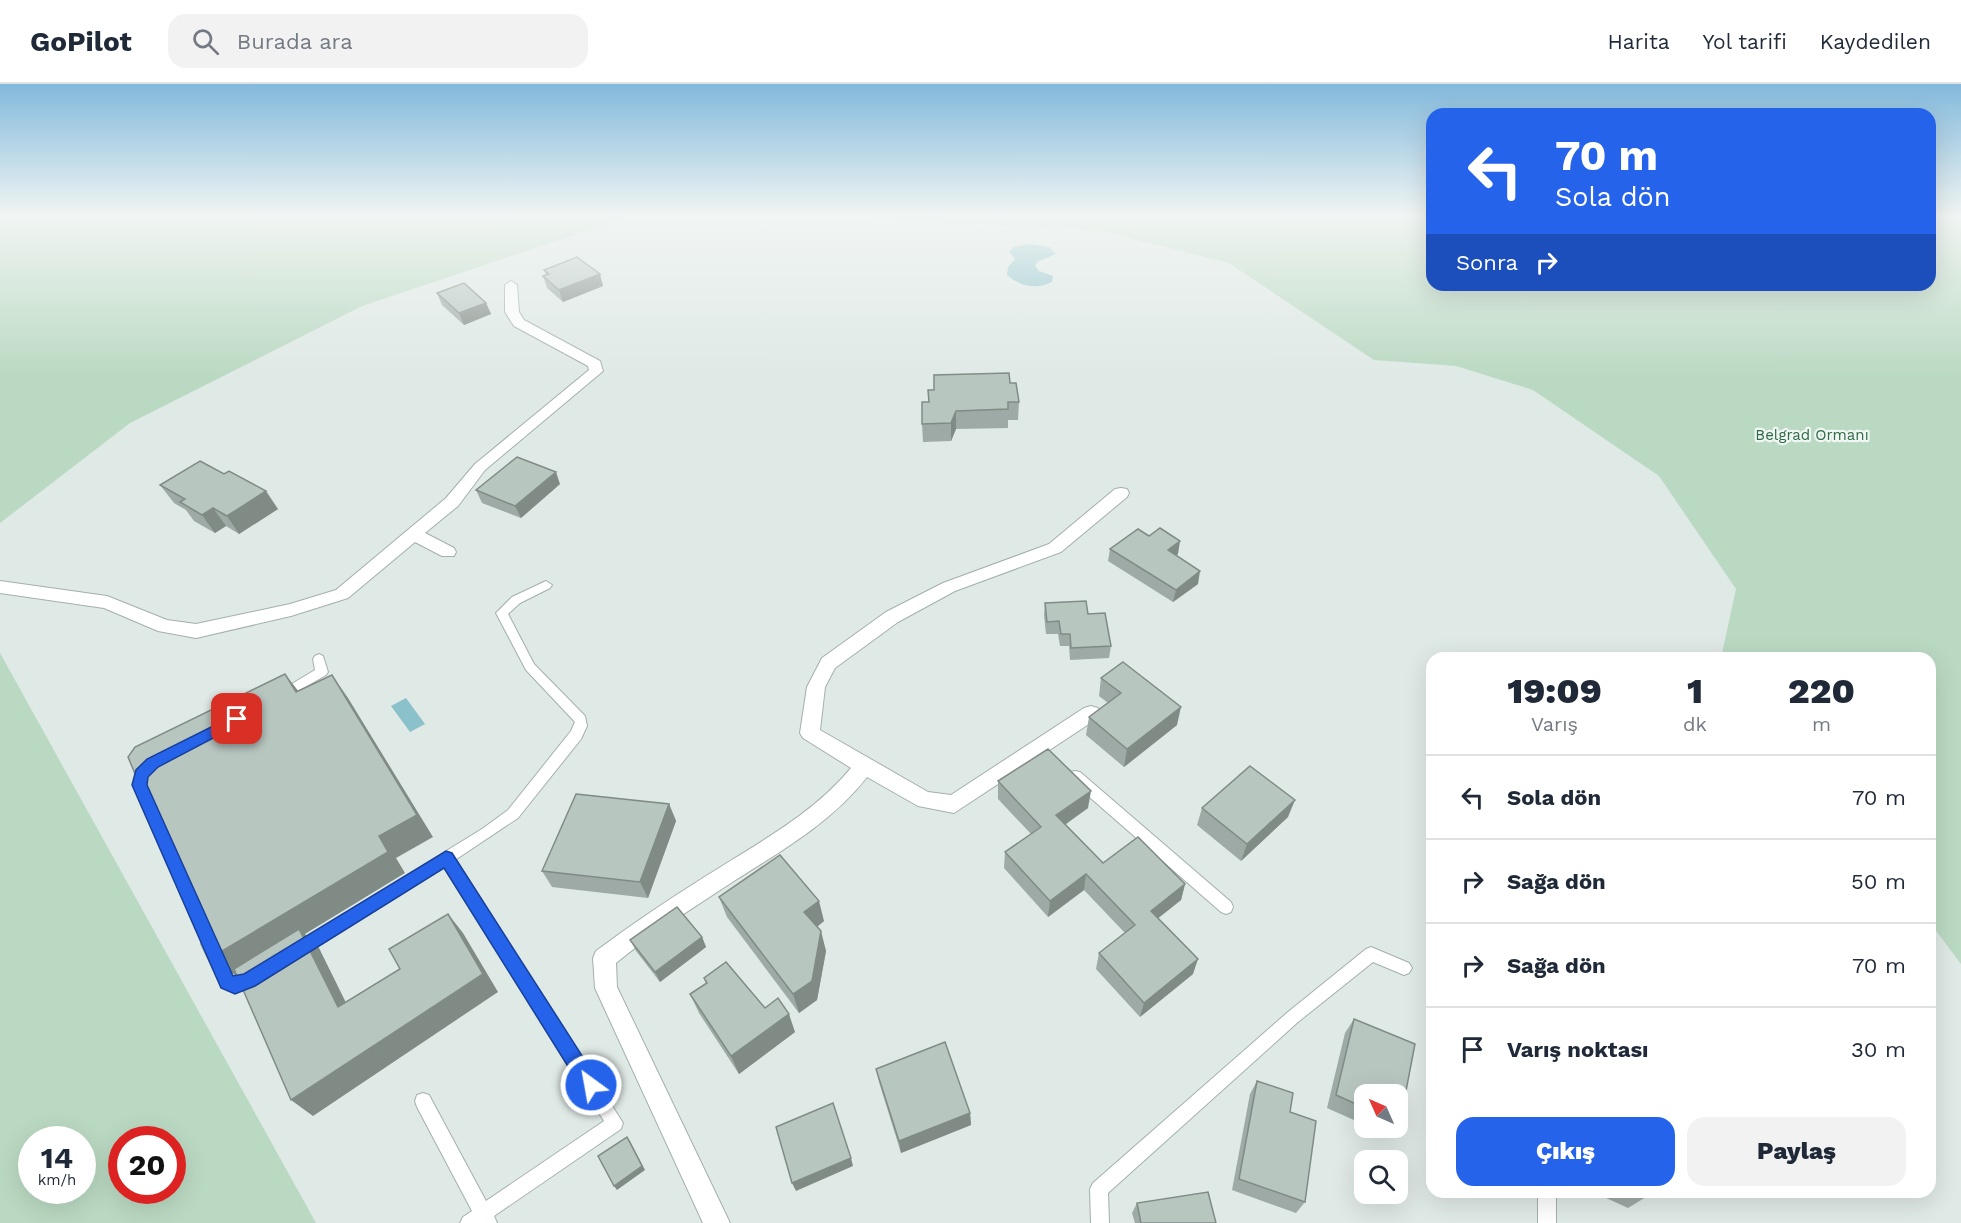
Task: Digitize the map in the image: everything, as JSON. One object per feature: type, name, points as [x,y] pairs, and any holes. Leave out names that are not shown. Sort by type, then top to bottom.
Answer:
[{"type":"street","points":[[0,587],[107,602],[164,626],[196,631],[291,610],[342,594],[452,502],[480,467],[596,371],[595,364],[519,323],[512,312],[511,285]]},
{"type":"street","points":[[1091,713],[1045,751],[954,804],[925,800],[810,733],[816,687],[828,663],[892,617],[949,587],[1055,548],[1121,494]]},
{"type":"street","points":[[414,534],[448,552]]},
{"type":"street","points":[[717,1223],[606,988],[604,958],[642,927],[752,860],[826,806],[864,766]]},
{"type":"lane","points":[[288,956],[513,814],[581,726],[577,716],[530,667],[502,613],[516,600],[546,585]]},
{"type":"lane","points":[[272,700],[322,672],[319,659]]},
{"type":"lane","points":[[1067,770],[1226,907]]},
{"type":"lane","points":[[446,858],[615,1123],[486,1218],[469,1223]]},
{"type":"lane","points":[[202,931],[227,982],[235,986],[269,968]]},
{"type":"lane","points":[[1100,1223],[1099,1189],[1293,1017],[1371,954],[1404,968]]},
{"type":"lane","points":[[423,1101],[486,1218]]},
{"type":"lane","points":[[1547,1198],[1547,1223]]},
{"type":"green space","points":[[0,270],[469,270],[362,306],[130,423],[0,523]]},
{"type":"green space","name":"Belgrad Ormanı","points":[[1240,270],[1426,270],[1426,291],[1936,291],[1936,270],[1961,270],[1961,964],[1936,931],[1936,652],[1722,652],[1736,589],[1659,476],[1533,390],[1456,366],[1374,360]]},
{"type":"green space","points":[[0,653],[316,1223],[0,1223]]},
{"type":"water","points":[[1008,270],[1038,270],[1053,276],[1052,282],[1040,286],[1028,286],[1007,275]]},
{"type":"water","points":[[406,698],[425,724],[410,732],[391,706]]},
{"type":"building","points":[[544,270],[595,270],[600,274],[559,290],[543,276],[549,274]]},
{"type":"building","points":[[464,283],[486,303],[459,313],[437,293]]},
{"type":"building","points":[[1009,373],[1010,383],[1016,383],[1019,402],[1008,402],[1008,409],[956,411],[951,423],[922,424],[922,402],[929,402],[928,390],[934,390],[934,375]]},
{"type":"building","points":[[517,457],[556,472],[515,506],[476,490]]},
{"type":"building","points":[[200,461],[224,474],[229,471],[266,491],[227,516],[213,508],[202,515],[180,502],[185,499],[160,485]]},
{"type":"building","points":[[1160,528],[1180,541],[1168,550],[1200,571],[1176,590],[1110,549],[1138,529],[1149,536]]},
{"type":"building","points":[[1086,601],[1088,614],[1105,613],[1111,646],[1071,648],[1070,634],[1061,634],[1059,621],[1047,622],[1045,603]]},
{"type":"building","points":[[1123,662],[1181,707],[1127,749],[1089,717],[1121,693],[1101,678]]},
{"type":"building","points":[[285,674],[296,692],[332,675],[417,815],[379,836],[388,852],[212,957],[128,757],[135,747]]},
{"type":"building","points":[[1048,749],[1091,791],[1056,815],[1103,863],[1138,837],[1185,884],[1151,911],[1198,959],[1144,1003],[1099,953],[1135,925],[1086,874],[1050,901],[1005,852],[1041,827],[998,781]]},
{"type":"building","points":[[1250,766],[1295,800],[1247,844],[1202,808]]},
{"type":"building","points":[[576,794],[669,804],[640,882],[542,871]]},
{"type":"building","points":[[780,855],[819,901],[804,912],[821,931],[812,981],[793,994],[719,897]]},
{"type":"building","points":[[677,907],[702,937],[655,972],[630,940]]},
{"type":"building","points":[[448,914],[483,974],[291,1100],[234,969],[299,929],[338,1007],[400,969],[389,949]]},
{"type":"building","points":[[726,962],[765,1008],[778,998],[789,1014],[731,1056],[690,994],[707,983],[704,978]]},
{"type":"building","points":[[1354,1019],[1415,1044],[1407,1084],[1354,1084],[1354,1103],[1336,1095]]},
{"type":"building","points":[[945,1042],[970,1113],[899,1141],[876,1069]]},
{"type":"building","points":[[1257,1081],[1293,1093],[1290,1112],[1316,1121],[1305,1202],[1239,1179]]},
{"type":"building","points":[[833,1103],[851,1158],[792,1183],[776,1127]]},
{"type":"building","points":[[627,1137],[642,1166],[614,1186],[598,1156]]},
{"type":"building","points":[[1208,1192],[1216,1223],[1141,1223],[1137,1203]]},
{"type":"route","points":[[237,719],[152,763],[141,775],[140,785],[227,982],[235,986],[249,981],[446,858],[591,1085]]}]
